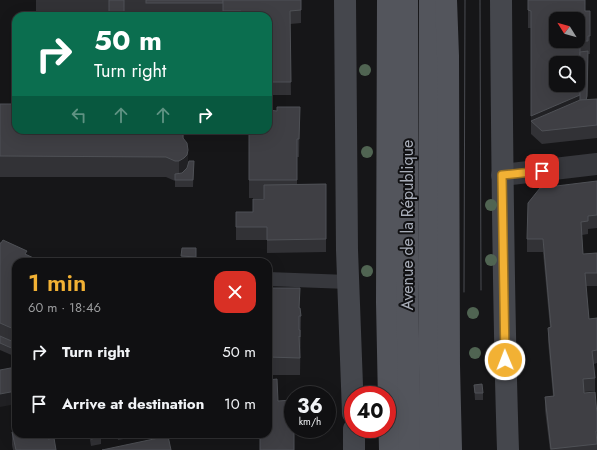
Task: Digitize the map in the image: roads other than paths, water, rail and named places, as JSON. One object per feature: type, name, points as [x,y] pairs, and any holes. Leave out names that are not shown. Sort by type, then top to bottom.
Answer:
[{"type":"main road","points":[[388,0],[387,302],[390,450]]},
{"type":"main road","name":"Avenue de la République","points":[[407,0],[407,298],[410,450]]},
{"type":"main road","name":"Avenue de la République","points":[[430,0],[429,278],[432,450]]},
{"type":"main road","points":[[446,0],[448,56],[450,450]]},
{"type":"street","points":[[345,0],[348,282],[352,386]]},
{"type":"street","points":[[501,0],[502,175],[508,450]]},
{"type":"street","points":[[502,175],[597,164]]},
{"type":"street","points":[[354,438],[354,450]]},
{"type":"lane","points":[[272,279],[348,282]]},
{"type":"tram line","points":[[464,292],[465,0]]},
{"type":"tram line","points":[[480,0],[481,290]]}]
